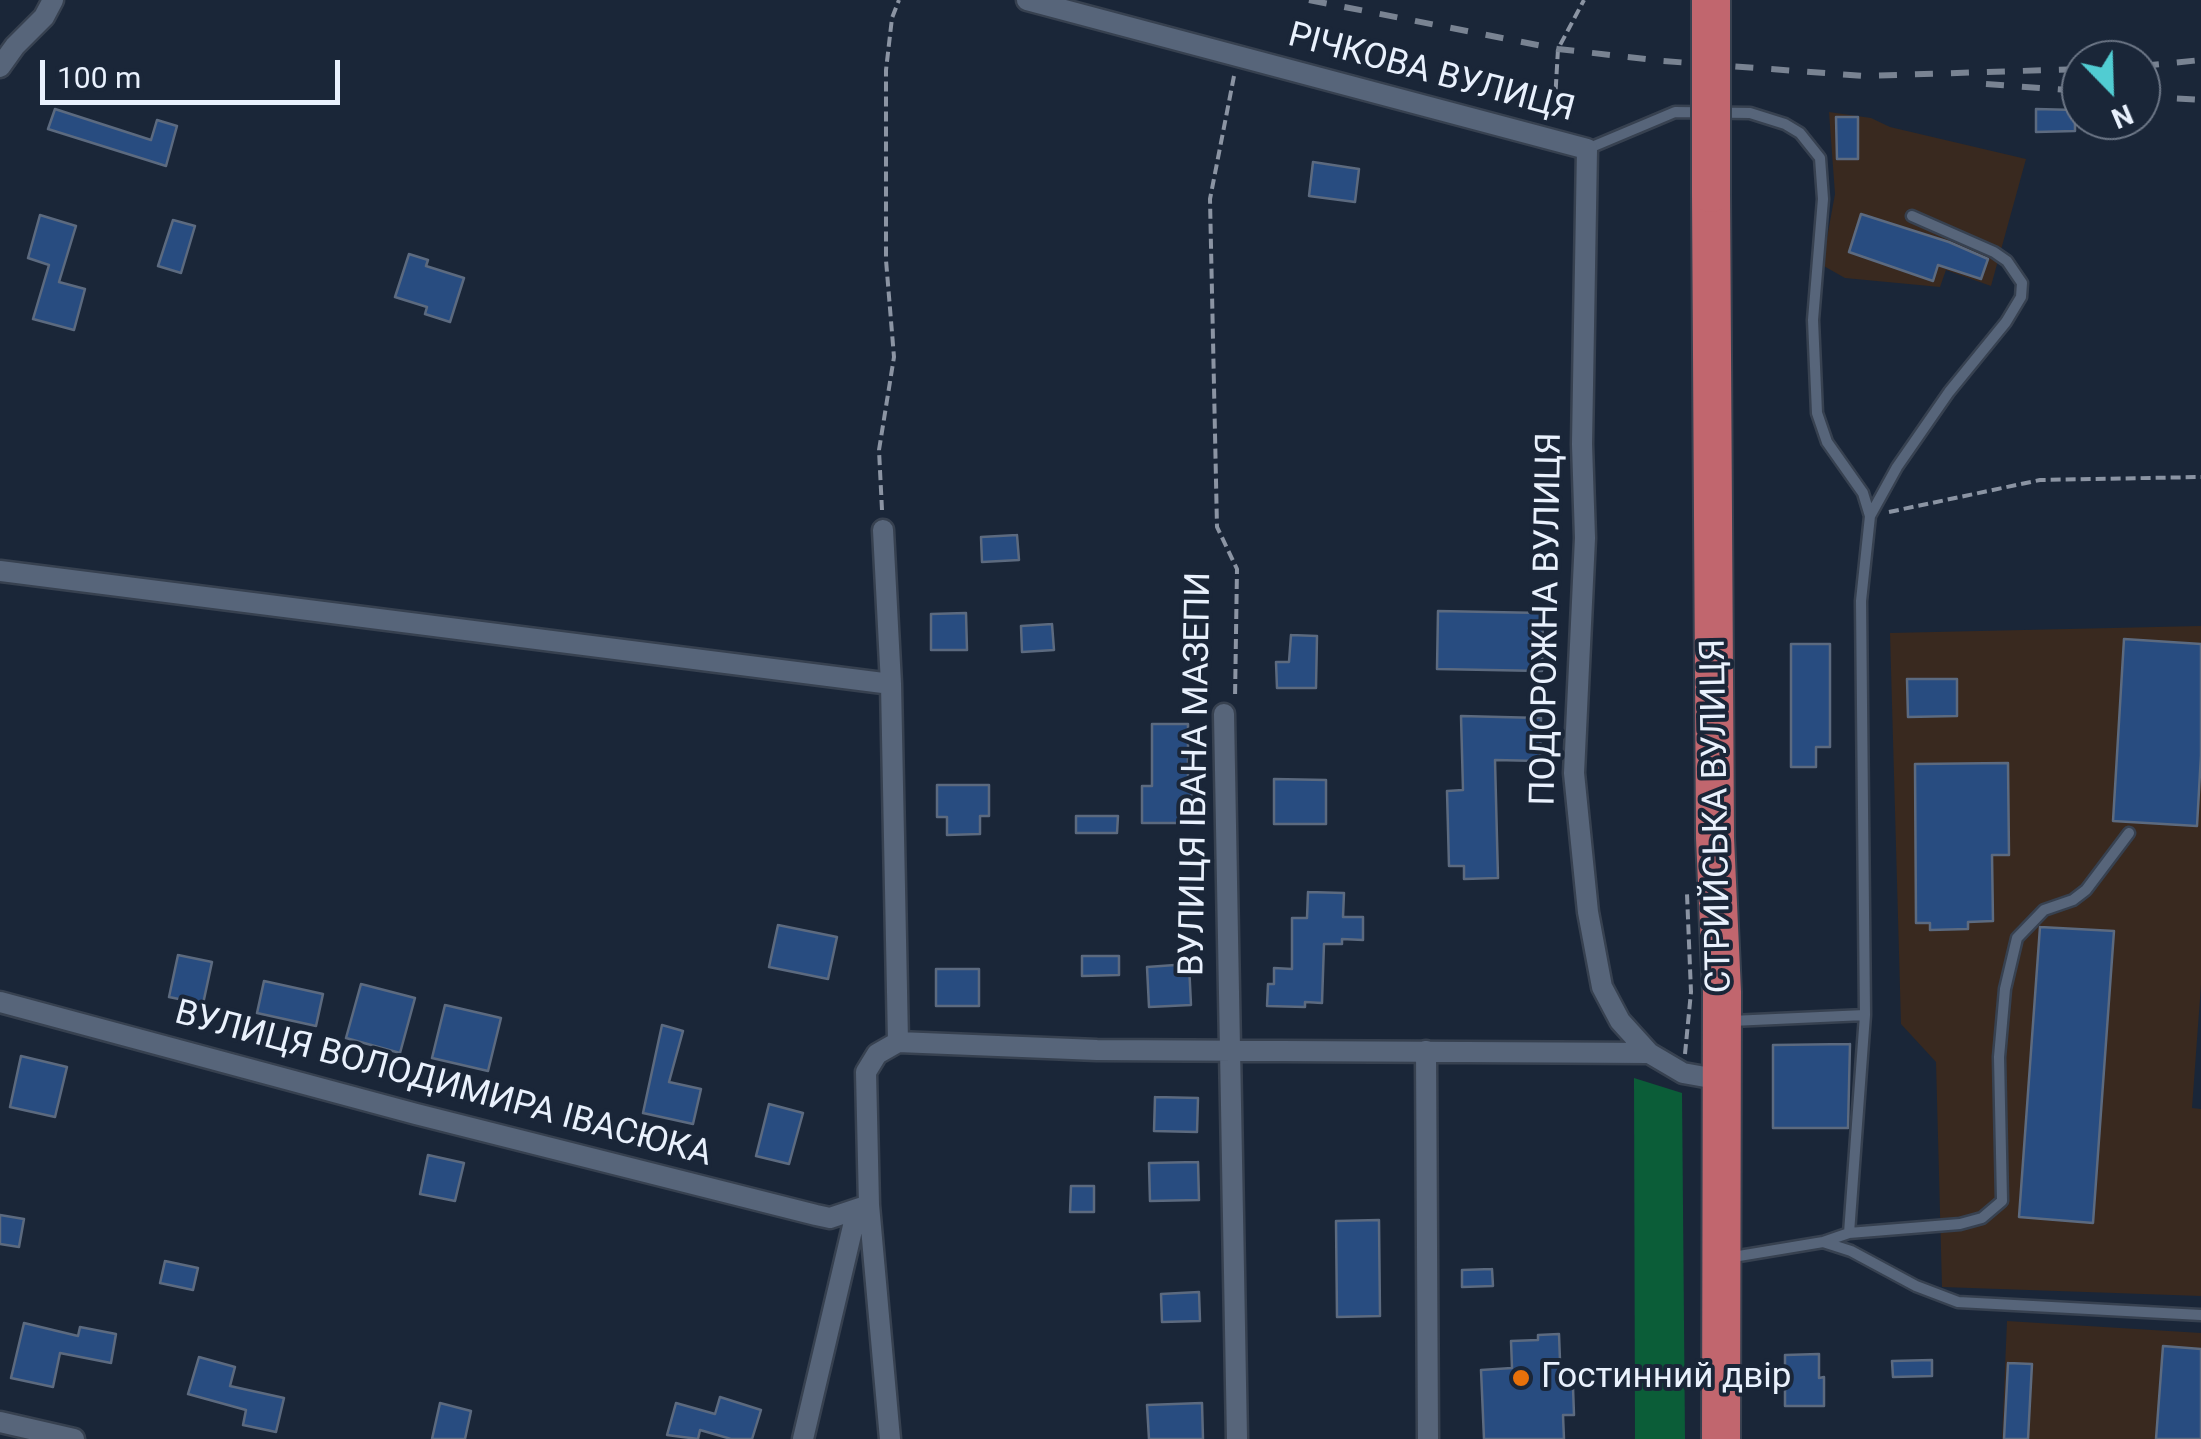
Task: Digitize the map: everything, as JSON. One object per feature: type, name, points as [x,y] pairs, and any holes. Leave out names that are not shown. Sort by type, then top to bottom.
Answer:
[{"type":"highway","name":"СТРИЙСЬКА ВУЛИЦЯ","points":[[1712,0],[1715,838],[1722,1080],[1721,1439]]},
{"type":"street","points":[[0,66],[44,17],[53,0]]},
{"type":"street","name":"РІЧКОВА ВУЛИЦЯ","points":[[1027,0],[1588,149]]},
{"type":"street","name":"ПОДОРОЖНА ВУЛИЦЯ","points":[[1588,149],[1582,444],[1585,538],[1574,773],[1588,912],[1602,987],[1620,1021],[1649,1053],[1682,1073],[1722,1080]]},
{"type":"street","points":[[883,530],[891,684],[898,1042]]},
{"type":"street","points":[[0,571],[891,684]]},
{"type":"street","name":"ВУЛИЦЯ ІВАНА МАЗЕПИ","points":[[1224,714],[1237,1439]]},
{"type":"street","name":"ВУЛИЦЯ ВОЛОДИМИРА ІВАСЮКА","points":[[0,1002],[816,1215],[830,1218],[863,1207]]},
{"type":"street","points":[[890,1439],[863,1207],[866,1072],[877,1054],[898,1042],[1098,1050],[1649,1053]]},
{"type":"street","points":[[1426,1051],[1428,1439]]},
{"type":"street","points":[[803,1439],[863,1207]]},
{"type":"street","points":[[0,1422],[74,1439]]},
{"type":"lane","points":[[1588,149],[1675,112],[1750,113],[1785,124],[1812,145],[1820,158],[1823,174],[1814,320],[1817,413],[1827,442],[1863,494],[1870,516],[1861,601],[1865,1015],[1849,1234]]},
{"type":"lane","points":[[1870,516],[1949,392],[2006,322],[2021,297],[2022,283],[2007,261],[1912,216]]},
{"type":"lane","points":[[1721,1259],[1849,1234],[1960,1224],[1982,1218],[2002,1201],[1999,1057],[2005,988],[2018,938],[2044,910],[2074,900],[2086,890],[2129,832]]},
{"type":"lane","points":[[1721,1021],[1865,1015]]},
{"type":"lane","points":[[1823,1242],[1851,1251],[1938,1296],[1958,1302],[2201,1315]]},
{"type":"path","points":[[883,530],[879,450],[894,356],[886,260],[886,70],[892,18],[899,0]]},
{"type":"path","points":[[1552,140],[1558,49],[1584,0]]},
{"type":"path","name":"ВУЛИЦЯ ІВАНА МАЗЕПИ","points":[[1224,714],[1235,705],[1237,569],[1217,526],[1210,200],[1239,56]]},
{"type":"path","points":[[1870,516],[2040,480],[2201,477]]},
{"type":"shaded area","points":[[1829,112],[1871,118],[1890,127],[2026,159],[1991,286],[1946,270],[1940,287],[1845,278],[1822,265],[1835,194]]},
{"type":"shaded area","points":[[2201,626],[2201,985],[2192,1108],[2201,1109],[2201,1296],[1942,1287],[1936,1062],[1901,1024],[1890,633]]},
{"type":"shaded area","points":[[2007,1321],[2201,1333],[2201,1439],[2002,1439]]},
{"type":"green space","points":[[1634,1078],[1682,1093],[1685,1439],[1635,1439]]},
{"type":"building","points":[[55,109],[151,140],[157,120],[177,126],[166,166],[48,129]]},
{"type":"building","points":[[2036,109],[2061,110],[2061,131],[2036,132]]},
{"type":"building","points":[[1836,117],[1858,117],[1858,159],[1837,159]]},
{"type":"building","points":[[1313,162],[1359,169],[1355,202],[1309,196]]},
{"type":"building","points":[[1861,214],[1988,259],[1981,279],[1938,265],[1933,281],[1849,252]]},
{"type":"building","points":[[40,215],[76,226],[59,282],[85,289],[74,330],[33,319],[49,265],[28,258]]},
{"type":"building","points":[[173,220],[195,226],[181,273],[158,266]]},
{"type":"building","points":[[409,254],[428,260],[426,266],[464,278],[450,322],[425,314],[427,307],[395,297]]},
{"type":"building","points":[[1017,535],[1019,560],[982,562],[981,537]]},
{"type":"building","points":[[1438,611],[1543,613],[1542,671],[1437,669]]},
{"type":"building","points":[[966,613],[967,650],[931,650],[931,614]]},
{"type":"building","points":[[1052,624],[1054,650],[1022,652],[1021,626]]},
{"type":"building","points":[[1291,635],[1317,636],[1316,688],[1277,688],[1276,662],[1289,662]]},
{"type":"building","points":[[2124,639],[2201,644],[2197,826],[2113,821]]},
{"type":"building","points":[[1791,644],[1830,644],[1830,747],[1816,747],[1816,767],[1791,767]]},
{"type":"building","points":[[1907,679],[1957,679],[1957,716],[1908,717]]},
{"type":"building","points":[[1461,716],[1541,718],[1540,761],[1495,760],[1498,878],[1464,879],[1464,866],[1449,866],[1447,791],[1463,790]]},
{"type":"building","points":[[1152,724],[1188,724],[1192,823],[1142,823],[1142,786],[1152,786]]},
{"type":"building","points":[[2008,763],[2009,855],[1992,855],[1993,921],[1968,922],[1968,929],[1930,930],[1930,923],[1916,923],[1915,764]]},
{"type":"building","points":[[1274,779],[1326,780],[1326,824],[1274,824]]},
{"type":"building","points":[[937,785],[989,785],[989,816],[980,816],[980,834],[947,835],[947,817],[937,817]]},
{"type":"building","points":[[1076,816],[1118,816],[1117,833],[1076,833]]},
{"type":"building","points":[[1308,892],[1344,893],[1343,917],[1363,917],[1363,940],[1342,939],[1342,944],[1324,944],[1322,1003],[1305,1002],[1305,1007],[1267,1006],[1268,984],[1274,984],[1274,968],[1292,969],[1292,918],[1307,918]]},
{"type":"building","points":[[778,925],[837,937],[828,979],[769,967]]},
{"type":"building","points":[[2040,927],[2114,931],[2093,1223],[2019,1217]]},
{"type":"building","points":[[178,955],[212,962],[203,1004],[169,997]]},
{"type":"building","points":[[1082,956],[1119,956],[1119,975],[1082,976]]},
{"type":"building","points":[[1189,964],[1191,1005],[1149,1007],[1147,967]]},
{"type":"building","points":[[936,969],[979,969],[979,1006],[936,1006]]},
{"type":"building","points":[[264,981],[323,994],[316,1026],[257,1013]]},
{"type":"building","points":[[361,984],[415,998],[400,1053],[346,1038]]},
{"type":"building","points":[[445,1005],[501,1018],[488,1071],[432,1058]]},
{"type":"building","points":[[662,1025],[683,1031],[669,1082],[701,1089],[693,1124],[643,1113]]},
{"type":"building","points":[[1850,1044],[1848,1128],[1773,1128],[1773,1045]]},
{"type":"building","points":[[21,1056],[67,1067],[55,1117],[10,1107]]},
{"type":"building","points":[[1155,1097],[1198,1098],[1197,1132],[1154,1131]]},
{"type":"building","points":[[769,1104],[803,1113],[789,1164],[756,1156]]},
{"type":"building","points":[[428,1155],[464,1163],[455,1201],[420,1194]]},
{"type":"building","points":[[1198,1162],[1199,1200],[1150,1201],[1149,1163]]},
{"type":"building","points":[[1071,1186],[1094,1186],[1094,1212],[1070,1212]]},
{"type":"building","points":[[0,1215],[24,1219],[19,1247],[0,1244]]},
{"type":"building","points":[[1379,1220],[1380,1316],[1337,1317],[1336,1221]]},
{"type":"building","points":[[165,1261],[198,1268],[193,1290],[160,1283]]},
{"type":"building","points":[[1492,1269],[1493,1286],[1462,1287],[1462,1270]]},
{"type":"building","points":[[1199,1292],[1200,1321],[1162,1322],[1161,1294]]},
{"type":"building","points":[[24,1323],[78,1336],[80,1327],[116,1334],[111,1363],[60,1353],[53,1387],[11,1378]]},
{"type":"building","name":"Гостинний двір","points":[[1559,1334],[1561,1387],[1573,1387],[1574,1415],[1563,1415],[1564,1439],[1484,1439],[1481,1370],[1512,1368],[1511,1341]]},
{"type":"building","points":[[2163,1346],[2201,1349],[2201,1439],[2156,1439]]},
{"type":"building","points":[[1819,1354],[1824,1406],[1785,1406],[1785,1355]]},
{"type":"building","points":[[199,1357],[235,1367],[230,1386],[284,1398],[276,1432],[243,1425],[246,1410],[188,1394]]},
{"type":"building","points":[[1932,1360],[1932,1376],[1893,1377],[1892,1361]]},
{"type":"building","points":[[2008,1363],[2032,1364],[2028,1439],[2004,1439]]},
{"type":"building","points":[[720,1397],[761,1410],[752,1439],[731,1439],[700,1430],[698,1439],[667,1435],[676,1403],[715,1414]]},
{"type":"building","points":[[440,1403],[471,1411],[465,1439],[432,1439]]},
{"type":"building","points":[[1202,1403],[1203,1439],[1149,1439],[1147,1405]]},
{"type":"railway","points":[[1309,0],[1558,49],[1663,61],[1864,76],[2061,70]]},
{"type":"railway","points":[[2161,64],[2201,60]]},
{"type":"railway","points":[[1986,84],[2061,90]]},
{"type":"railway","points":[[2161,97],[2201,100]]},
{"type":"place","name":"Гостинний двір","points":[[1521,1378]]}]
